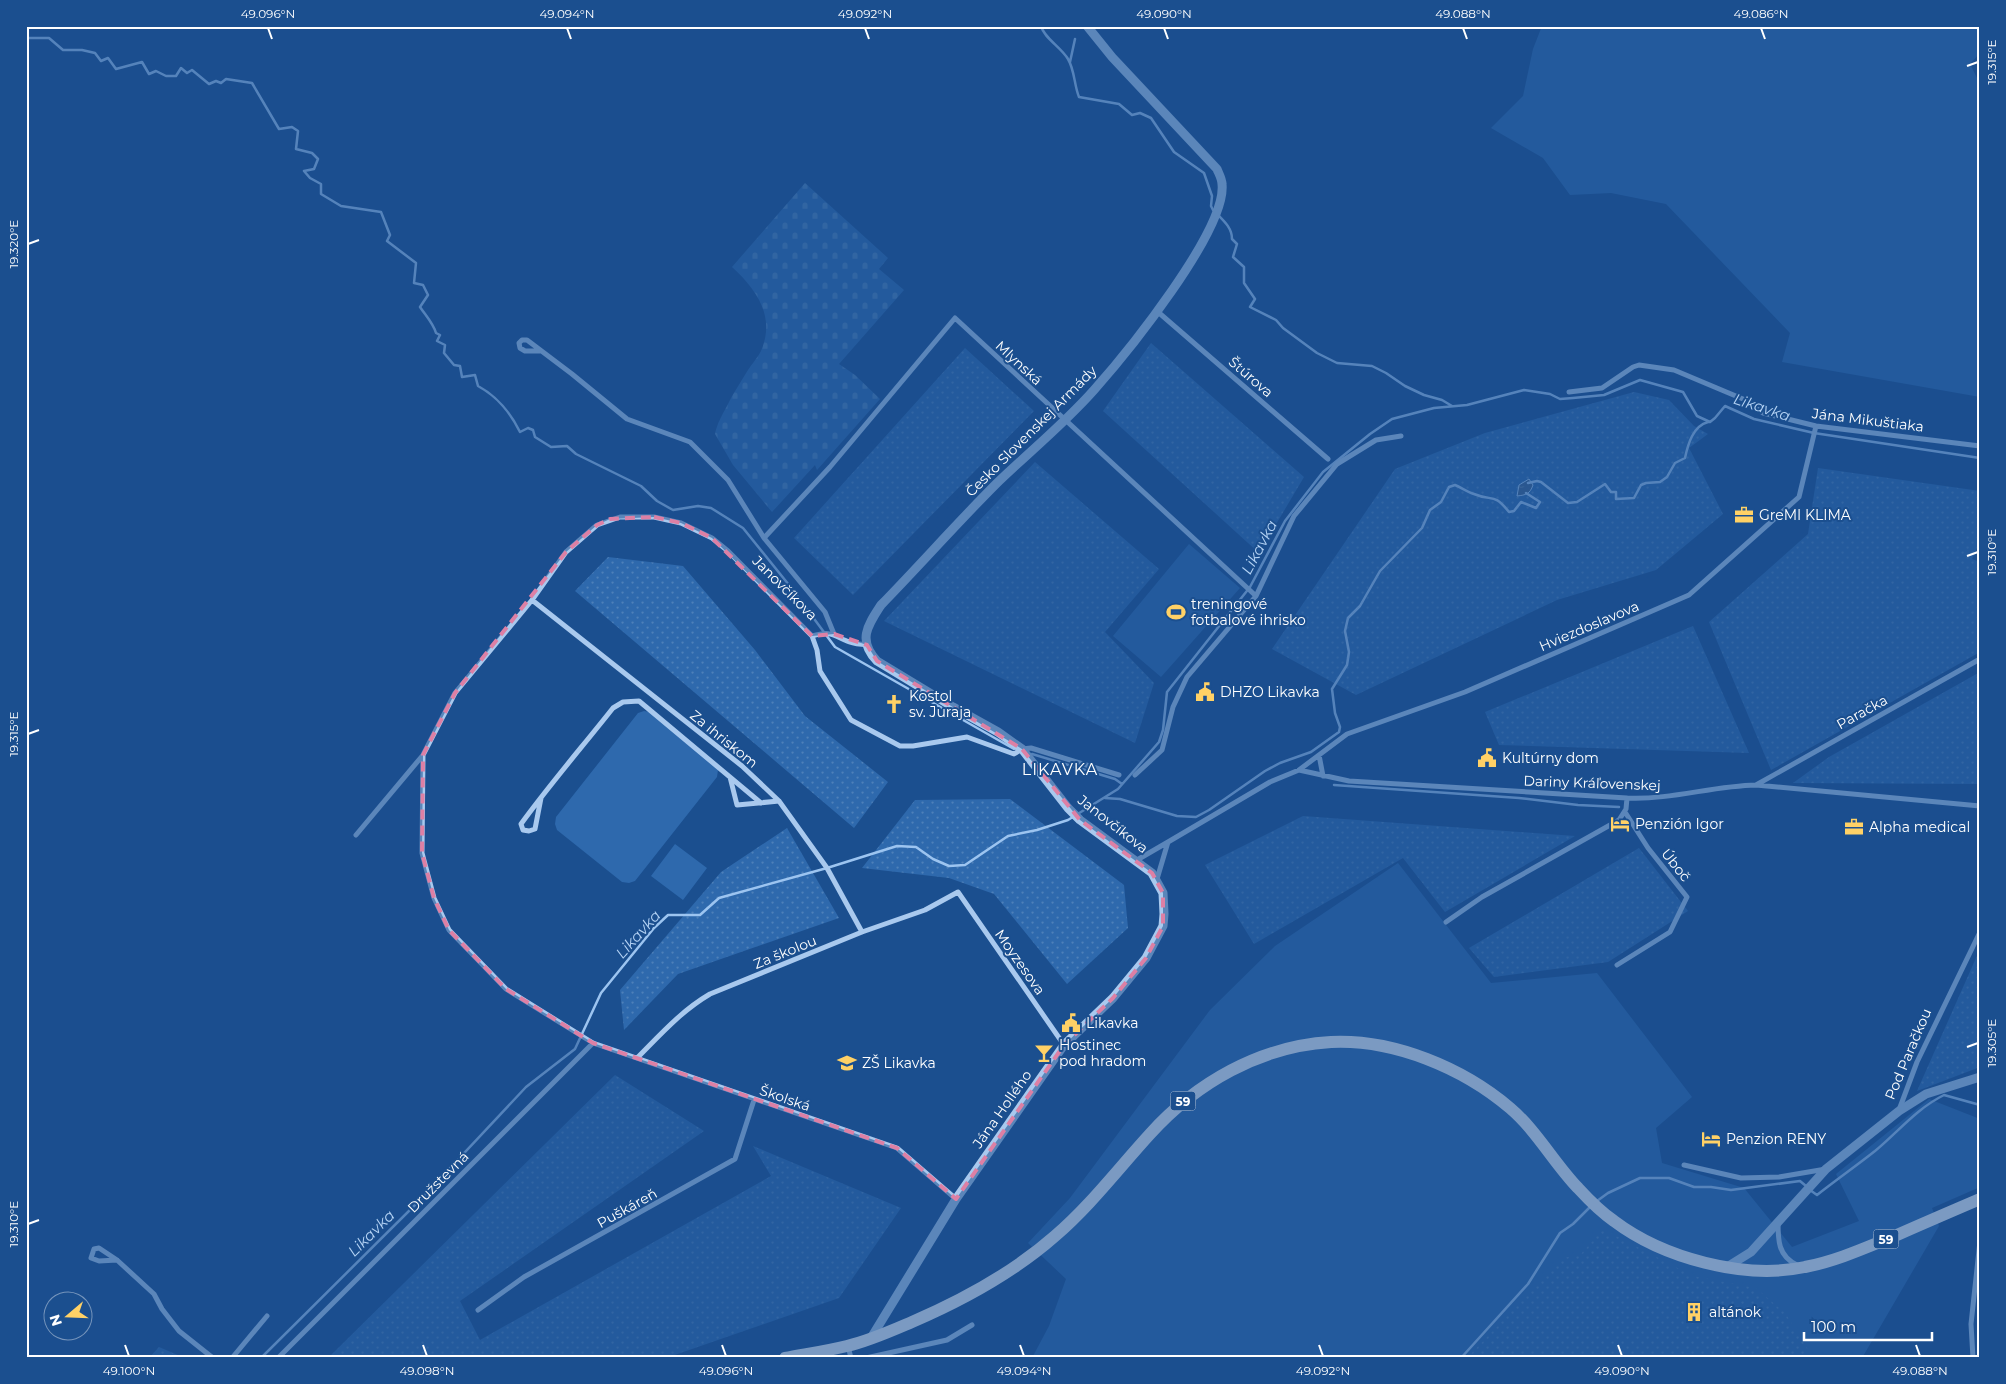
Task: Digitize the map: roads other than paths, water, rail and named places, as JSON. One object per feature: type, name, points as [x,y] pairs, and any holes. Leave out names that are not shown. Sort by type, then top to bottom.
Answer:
[{"type":"main road","name":"59","points":[[786,1358],[850,1352],[871,1338],[936,1312],[982,1288],[1014,1268],[1068,1225],[1099,1193],[1150,1134],[1192,1094],[1211,1081],[1240,1066],[1296,1047],[1331,1042],[1368,1045],[1404,1052],[1449,1069],[1486,1090],[1511,1109],[1530,1128],[1576,1186],[1614,1222],[1645,1241],[1682,1256],[1727,1267],[1760,1270],[1803,1268],[1849,1255],[1980,1199]]},
{"type":"street","name":"Česko Slovenskej Armády","points":[[867,645],[866,631],[881,604],[995,485],[1094,391],[1158,312],[1193,259],[1210,227],[1220,202],[1222,184],[1217,169],[1112,58],[1087,26]]},
{"type":"street","name":"Štúrova","points":[[1158,312],[1328,460]]},
{"type":"street","name":"Mlynská","points":[[764,538],[830,467],[955,318],[1254,594]]},
{"type":"street","points":[[540,351],[572,374],[627,419],[690,442],[728,480],[764,538],[825,612],[834,634]]},
{"type":"street","name":"Jána Mikuštiaka","points":[[1569,392],[1602,388],[1632,367],[1639,365],[1674,370],[1743,399],[1763,413],[1816,426],[1980,446]]},
{"type":"street","name":"Hviezdoslavova","points":[[1299,770],[1347,734],[1465,692],[1689,595],[1799,497],[1816,426]]},
{"type":"street","points":[[1135,775],[1162,750],[1173,707],[1187,677],[1254,594],[1294,516],[1338,464],[1376,440],[1401,436]]},
{"type":"street","name":"Janovčíkova","points":[[424,755],[455,693],[532,600],[566,552],[597,525],[610,519],[654,517],[681,523],[712,538],[728,551],[812,636],[825,632],[834,634],[848,642],[867,645],[877,661],[998,732],[1022,749],[1080,820],[1147,867],[1156,879]]},
{"type":"street","name":"Za ihriskom","points":[[532,600],[742,766],[779,801],[827,868],[862,932]]},
{"type":"street","points":[[812,636],[817,650],[820,672],[851,720],[900,746],[913,746],[967,737],[1014,754],[1022,749],[1031,748],[1120,775]]},
{"type":"street","name":"Paračka","points":[[1756,785],[1980,659]]},
{"type":"street","points":[[541,798],[535,829],[523,830],[521,824],[541,798],[613,708],[623,702],[639,701],[760,803]]},
{"type":"street","points":[[356,836],[424,755]]},
{"type":"street","name":"Školská","points":[[424,755],[422,852],[434,898],[449,930],[506,989],[593,1043],[897,1148],[956,1199]]},
{"type":"street","points":[[1319,755],[1323,776]]},
{"type":"street","points":[[1137,860],[1270,782],[1299,770]]},
{"type":"street","name":"Dariny Kráľovenskej","points":[[1299,770],[1349,781],[1627,798],[1668,797],[1736,786],[1756,785],[1980,806]]},
{"type":"street","points":[[730,777],[737,805],[779,801]]},
{"type":"street","points":[[1446,922],[1482,897],[1620,820],[1625,812],[1627,798]]},
{"type":"street","name":"Úboč","points":[[1617,965],[1670,932],[1687,897],[1648,848],[1625,812]]},
{"type":"street","points":[[1156,879],[1168,842]]},
{"type":"street","name":"Jána Hollého","points":[[871,1338],[956,1199],[1064,1045],[1113,998],[1146,958],[1163,926],[1162,893],[1156,879]]},
{"type":"street","name":"Za školou","points":[[637,1058],[681,1013],[698,1001],[862,932],[925,910],[958,892]]},
{"type":"street","name":"Moyzesova","points":[[958,892],[1064,1045]]},
{"type":"street","name":"Pod Paračkou","points":[[1727,1267],[1751,1252],[1826,1169],[1899,1111],[1917,1062],[1980,932]]},
{"type":"street","name":"Družstevná","points":[[278,1358],[593,1043]]},
{"type":"street","points":[[1899,1111],[1926,1094],[1978,1080]]},
{"type":"street","name":"Puškáreň","points":[[478,1310],[524,1277],[735,1159],[754,1100]]},
{"type":"street","points":[[1684,1165],[1741,1178],[1779,1177],[1826,1169]]},
{"type":"street","points":[[1778,1221],[1778,1239],[1782,1253],[1790,1262],[1803,1268]]},
{"type":"street","points":[[1973,1358],[1971,1324],[1980,1241]]},
{"type":"street","points":[[117,1260],[95,1260],[91,1258],[91,1253],[94,1249],[99,1248],[117,1260],[154,1294],[162,1309],[179,1331],[213,1358]]},
{"type":"street","points":[[232,1358],[267,1316]]},
{"type":"street","points":[[866,1358],[947,1340],[972,1325]]},
{"type":"water","points":[[1529,479],[1533,485],[1529,492],[1517,496],[1519,485]]},
{"type":"waterway","points":[[1041,26],[1046,35],[1068,59],[1079,97],[1119,104],[1132,115],[1140,113],[1151,118],[1174,152],[1204,173],[1212,196],[1211,206],[1213,210]]},
{"type":"waterway","points":[[26,38],[49,38],[63,50],[82,50],[95,53],[101,61],[108,58],[116,69],[142,62],[149,74],[156,71],[166,76],[176,76],[181,68],[187,73],[192,70],[209,84],[216,81],[221,83],[226,79],[252,83],[279,129],[292,127],[298,131],[296,149],[312,153],[318,159],[314,169],[304,171],[310,178],[321,184],[321,194],[341,206],[381,212],[390,235],[387,241],[416,263],[414,283],[423,285],[428,295],[420,307],[436,333],[440,335],[437,341],[445,345],[444,353],[454,365],[460,366],[462,377],[475,375],[478,386],[492,395],[503,406],[520,432],[528,428],[533,430],[535,437],[551,447],[567,446],[576,454],[641,486],[657,501],[673,510],[698,506],[711,508],[743,528],[789,585],[835,647],[1014,749]]},
{"type":"waterway","points":[[1070,62],[1075,39]]},
{"type":"waterway","points":[[1217,214],[1227,225],[1231,231],[1232,239],[1237,244],[1233,257],[1244,267],[1244,283],[1255,299],[1250,307],[1276,320],[1283,328],[1317,353],[1337,363],[1372,366],[1405,386],[1424,395],[1442,400],[1452,406]]},
{"type":"waterway","name":"Likavka","points":[[261,1358],[422,1198],[526,1087],[575,1049],[601,993],[654,928],[668,915],[700,915],[719,898],[897,846],[916,847],[933,859],[949,866],[965,865],[1008,836],[1037,830],[1068,820],[1118,789],[1159,742],[1163,730],[1167,692],[1250,587],[1285,521],[1323,472],[1370,434],[1392,419],[1434,408],[1467,405],[1524,390],[1550,394],[1560,399],[1604,395],[1640,380],[1683,392],[1697,416],[1710,422],[1725,406],[1754,419],[1814,433],[1980,458]]},
{"type":"waterway","points":[[1528,483],[1541,482],[1568,503],[1577,502],[1605,484],[1611,492],[1616,492],[1616,499],[1634,498],[1641,485],[1660,482],[1667,477],[1675,463],[1685,458],[1695,431],[1708,422]]},
{"type":"waterway","points":[[1105,798],[1120,799],[1177,816],[1196,817],[1265,771],[1280,763],[1311,752],[1339,732],[1340,727],[1335,713],[1332,689],[1347,665],[1349,652],[1345,631],[1348,618],[1360,606],[1380,571],[1422,528],[1430,510],[1441,502],[1449,487],[1455,485],[1471,493],[1493,498],[1509,512],[1514,511],[1521,502],[1536,508],[1540,502],[1526,493]]},
{"type":"waterway","points":[[1032,754],[1115,779],[1122,784]]},
{"type":"waterway","points":[[1334,785],[1619,807]]},
{"type":"waterway","points":[[1810,1190],[1817,1195],[1875,1151],[1916,1114],[1944,1095],[1980,1105]]},
{"type":"waterway","points":[[1597,1201],[1608,1193],[1640,1178],[1669,1178],[1694,1187],[1731,1190],[1800,1181],[1806,1186]]},
{"type":"waterway","points":[[1461,1358],[1528,1284],[1560,1233],[1573,1224],[1591,1206]]},
{"type":"place","name":"GreMI KLIMA","points":[[1744,515]]},
{"type":"place","name":"treningové fotbalové ihrisko","points":[[1176,612]]},
{"type":"place","name":"DHZO Likavka","points":[[1205,692]]},
{"type":"place","name":"Kostol sv. Juraja","points":[[894,704]]},
{"type":"place","name":"Kultúrny dom","points":[[1487,758]]},
{"type":"place","name":"Penzión Igor","points":[[1620,824]]},
{"type":"place","name":"Alpha medical","points":[[1854,827]]},
{"type":"place","name":"Likavka","points":[[1071,1023]]},
{"type":"place","name":"Hostinec pod hradom","points":[[1044,1053]]},
{"type":"place","name":"ZŠ Likavka","points":[[847,1063]]},
{"type":"place","name":"Penzion RENY","points":[[1711,1139]]},
{"type":"place","name":"altánok","points":[[1694,1312]]},
{"type":"district","name":"LIKAVKA","points":[[1060,769]]}]
